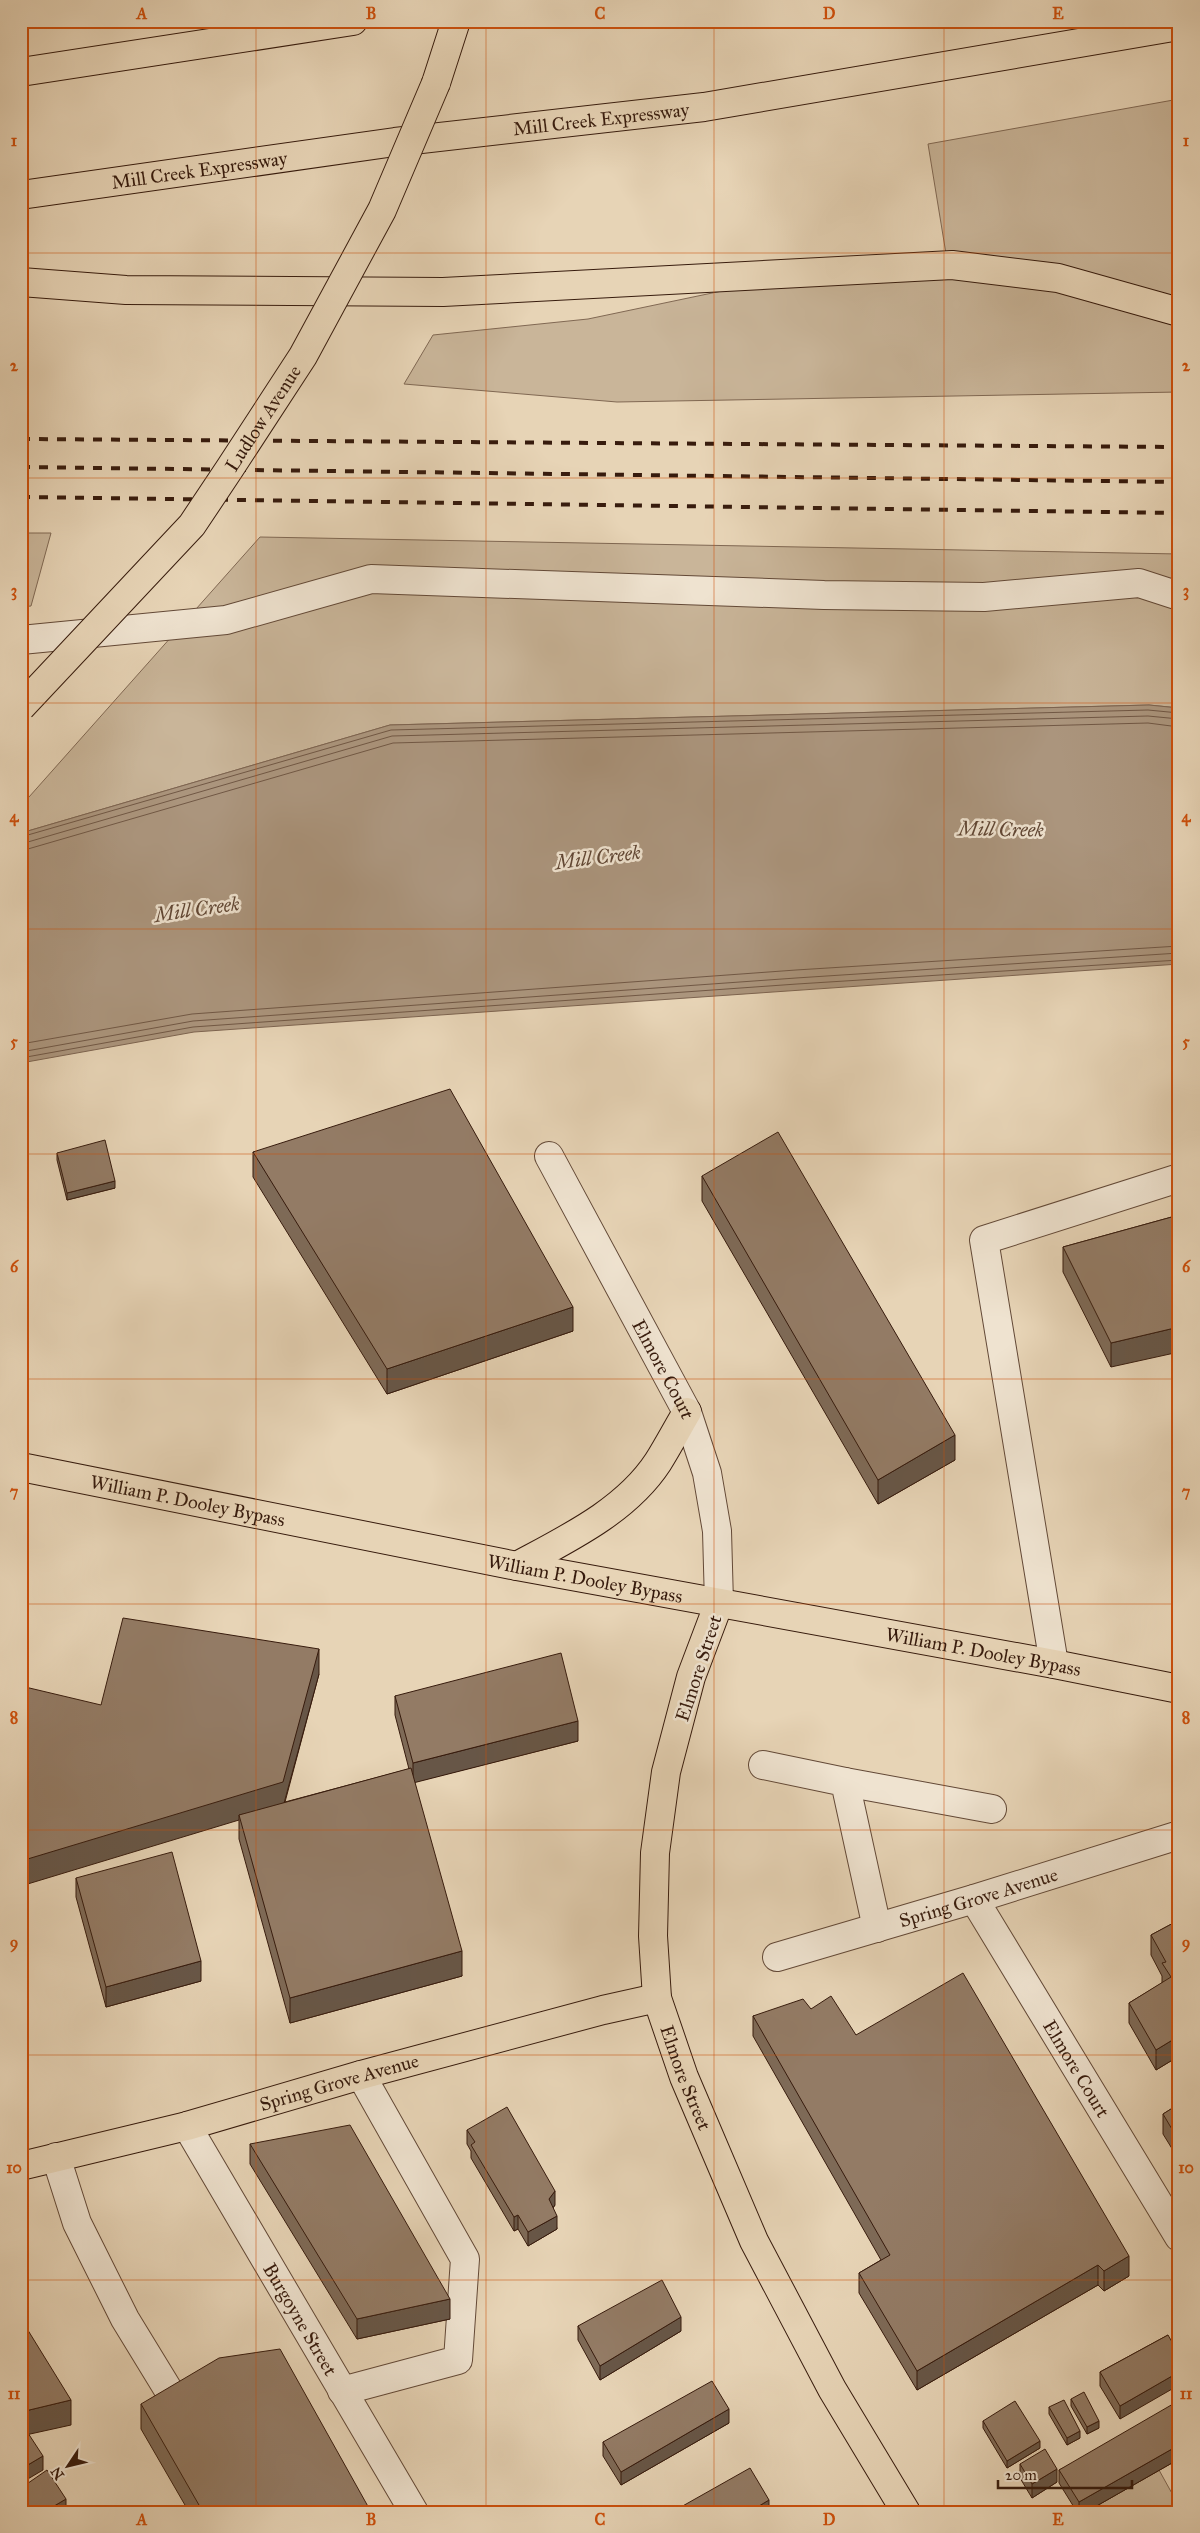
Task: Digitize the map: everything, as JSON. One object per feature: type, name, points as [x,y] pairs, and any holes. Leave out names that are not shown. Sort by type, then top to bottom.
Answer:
[{"type":"main road","points":[[21,72],[353,21]]},
{"type":"main road","name":"Ludlow Avenue","points":[[21,707],[192,525],[303,356],[382,210],[436,83],[456,21]]},
{"type":"main road","name":"Mill Creek Expressway","points":[[21,195],[395,142],[704,107],[1179,26]]},
{"type":"main road","points":[[21,282],[126,290],[443,292],[952,265],[1058,278],[1179,312]]},
{"type":"main road","points":[[517,1566],[570,1537],[626,1498],[657,1464],[686,1412]]},
{"type":"main road","name":"William P. Dooley Bypass","points":[[21,1467],[517,1566],[1054,1664],[1179,1689]]},
{"type":"main road","name":"Elmore Street","points":[[719,1603],[692,1677],[666,1772],[655,1853],[653,1936],[657,1998],[684,2077],[754,2241],[832,2389],[906,2512]]},
{"type":"main road","name":"Spring Grove Avenue","points":[[21,2166],[187,2126],[362,2075],[593,2013],[657,1998]]},
{"type":"street","points":[[21,640],[226,620],[371,579],[824,596],[984,597],[1140,583],[1179,596]]},
{"type":"street","name":"Elmore Court","points":[[549,1156],[686,1412],[707,1473],[717,1530],[719,1603]]},
{"type":"street","points":[[1054,1664],[984,1240],[1179,1178]]},
{"type":"street","points":[[764,1765],[992,1809]]},
{"type":"street","points":[[845,1782],[877,1928]]},
{"type":"street","name":"Spring Grove Avenue","points":[[776,1957],[974,1899],[1179,1835]]},
{"type":"street","name":"Elmore Court","points":[[974,1899],[1179,2237]]},
{"type":"street","points":[[342,2391],[458,2360],[464,2258],[362,2075]]},
{"type":"street","name":"Burgoyne Street","points":[[187,2126],[414,2512]]},
{"type":"street","points":[[56,2157],[77,2223],[125,2318],[169,2391]]},
{"type":"shaded area","points":[[1179,99],[1179,392],[617,402],[404,384],[433,335],[588,319],[822,270],[949,272],[928,144]]},
{"type":"shaded area","points":[[21,533],[51,533],[31,606],[21,607]]},
{"type":"shaded area","points":[[260,537],[1179,554],[1179,708],[1149,705],[390,725],[21,833],[21,806]]},
{"type":"shaded area","points":[[1159,2470],[1179,2506],[1179,2512],[1086,2512]]},
{"type":"water","name":"Mill Creek","points":[[1149,705],[1179,708],[1179,964],[194,1032],[21,1063],[21,833],[390,725]]},
{"type":"building","points":[[450,1089],[573,1307],[387,1369],[253,1152]]},
{"type":"building","points":[[778,1132],[955,1435],[878,1480],[702,1176]]},
{"type":"building","points":[[105,1140],[115,1181],[67,1193],[57,1153]]},
{"type":"building","points":[[1179,1215],[1179,1327],[1111,1343],[1063,1247]]},
{"type":"building","points":[[123,1618],[319,1649],[283,1782],[21,1861],[21,1686],[101,1705]]},
{"type":"building","points":[[561,1653],[578,1721],[413,1763],[395,1696]]},
{"type":"building","points":[[411,1768],[462,1951],[290,1998],[239,1815]]},
{"type":"building","points":[[172,1852],[201,1961],[106,1987],[76,1878]]},
{"type":"building","points":[[1179,1920],[1179,2036],[1156,2050],[1129,2003],[1171,1977],[1162,1963],[1166,1962],[1151,1935]]},
{"type":"building","points":[[963,1973],[1129,2256],[1104,2271],[1098,2265],[917,2371],[859,2273],[890,2255],[753,2016],[803,1999],[811,2009],[831,1996],[856,2035]]},
{"type":"building","points":[[1179,2104],[1179,2141],[1163,2114]]},
{"type":"building","points":[[507,2107],[555,2191],[549,2199],[557,2216],[528,2232],[518,2215],[514,2217],[471,2145],[475,2142],[467,2130]]},
{"type":"building","points":[[350,2125],[450,2299],[357,2319],[250,2144]]},
{"type":"building","points":[[662,2280],[681,2317],[600,2366],[578,2326]]},
{"type":"building","points":[[21,2319],[71,2400],[21,2412]]},
{"type":"building","points":[[1168,2335],[1179,2354],[1179,2372],[1120,2406],[1100,2372]]},
{"type":"building","points":[[280,2349],[370,2510],[366,2512],[203,2512],[141,2404],[219,2358]]},
{"type":"building","points":[[712,2381],[729,2409],[621,2472],[603,2442]]},
{"type":"building","points":[[1084,2392],[1099,2421],[1087,2427],[1071,2399]]},
{"type":"building","points":[[1064,2400],[1080,2431],[1067,2438],[1049,2407]]},
{"type":"building","points":[[1015,2401],[1040,2441],[1007,2461],[983,2421]]},
{"type":"building","points":[[1173,2404],[1179,2414],[1179,2445],[1079,2502],[1059,2470]]},
{"type":"building","points":[[26,2430],[43,2456],[21,2469],[21,2433]]},
{"type":"building","points":[[1045,2449],[1057,2469],[1032,2484],[1020,2464]]},
{"type":"building","points":[[750,2468],[769,2500],[749,2512],[672,2512]]},
{"type":"building","points":[[47,2470],[66,2499],[44,2512],[21,2512],[21,2488]]},
{"type":"railway","points":[[21,439],[1179,447]]},
{"type":"railway","points":[[21,467],[1179,482]]},
{"type":"railway","points":[[21,497],[1179,513]]}]
